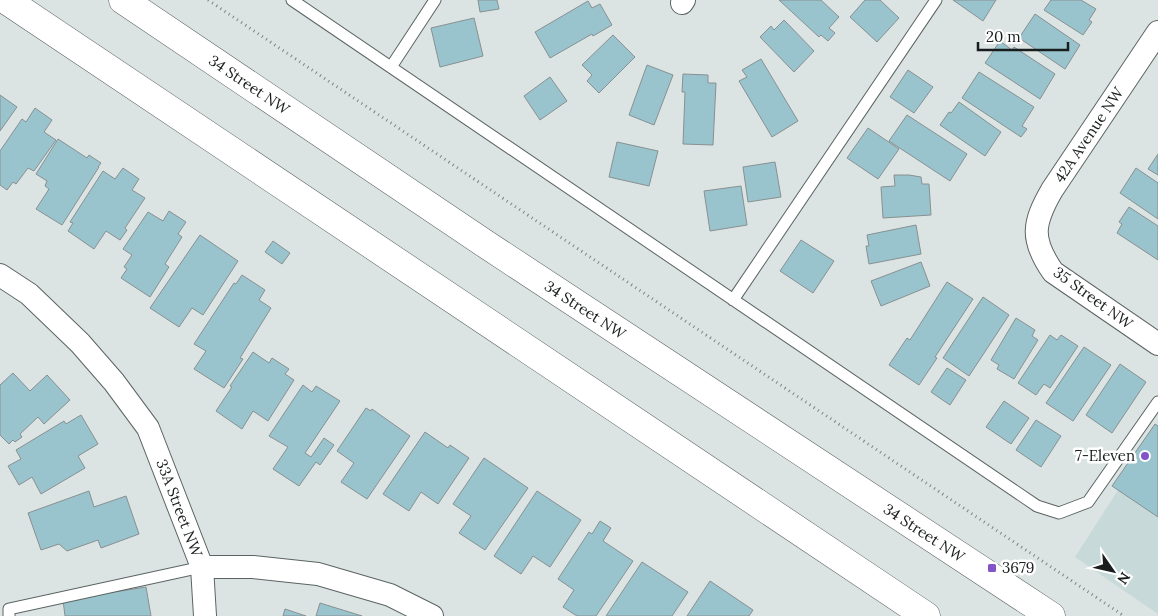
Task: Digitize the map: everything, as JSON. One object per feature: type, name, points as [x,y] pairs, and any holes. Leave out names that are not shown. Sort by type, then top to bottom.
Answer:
[{"type":"main road","points":[[6,0],[926,616]]},
{"type":"main road","name":"34 Street NW","points":[[123,0],[490,247],[1051,616]]},
{"type":"street","name":"42A Avenue NW","points":[[1038,245],[1037,228],[1040,211],[1052,190],[1158,32]]},
{"type":"street","name":"35 Street NW","points":[[1038,245],[1044,260],[1053,272],[1158,344]]},
{"type":"street","name":"33A Street NW","points":[[0,275],[29,294],[80,343],[114,382],[148,428],[202,567],[253,567],[318,574],[390,595],[432,616]]},
{"type":"street","points":[[202,567],[205,616]]},
{"type":"lane","points":[[292,0],[1037,506],[1059,513],[1088,502],[1158,402]]},
{"type":"lane","points":[[391,67],[435,0]]},
{"type":"lane","points":[[733,300],[936,0]]},
{"type":"lane","points":[[9,616],[9,610],[202,567]]},
{"type":"path","points":[[208,0],[1124,616]]},
{"type":"shaded area","points":[[1158,428],[1158,614],[1075,557]]},
{"type":"building","points":[[478,0],[497,0],[499,9],[480,12]]},
{"type":"building","points":[[779,0],[821,0],[839,17],[829,28],[835,33],[828,41],[821,35],[819,37]]},
{"type":"building","points":[[865,0],[880,0],[899,18],[877,42],[850,17]]},
{"type":"building","points":[[953,0],[996,0],[983,21]]},
{"type":"building","points":[[1051,0],[1081,0],[1096,9],[1089,20],[1092,22],[1083,35],[1044,10]]},
{"type":"building","points":[[588,1],[592,8],[600,4],[612,25],[550,58],[535,32]]},
{"type":"building","points":[[1035,14],[1080,45],[1065,69],[1019,38]]},
{"type":"building","points":[[474,18],[483,56],[440,67],[431,28]]},
{"type":"building","points":[[784,20],[814,51],[794,72],[760,37],[771,26],[774,30]]},
{"type":"building","points":[[613,35],[635,57],[599,93],[587,81],[592,75],[582,65]]},
{"type":"building","points":[[1000,41],[1012,50],[1014,47],[1055,74],[1040,99],[985,63]]},
{"type":"building","points":[[761,59],[798,121],[772,137],[739,81],[747,77],[742,70]]},
{"type":"building","points":[[647,65],[673,75],[654,125],[629,115]]},
{"type":"building","points":[[908,70],[933,87],[914,113],[890,97]]},
{"type":"building","points":[[979,72],[1034,107],[1022,126],[1027,129],[1021,137],[962,98]]},
{"type":"building","points":[[683,74],[708,75],[708,83],[716,83],[713,145],[683,144],[685,92],[682,92]]},
{"type":"building","points":[[550,77],[567,101],[540,120],[524,96]]},
{"type":"building","points":[[0,95],[17,107],[0,131]]},
{"type":"building","points":[[959,102],[1001,132],[985,156],[940,125]]},
{"type":"building","points":[[35,108],[52,120],[44,132],[56,140],[34,171],[28,168],[16,184],[13,182],[7,190],[0,185],[0,151],[22,119],[26,122]]},
{"type":"building","points":[[907,115],[967,154],[950,181],[889,141]]},
{"type":"building","points":[[868,128],[899,149],[878,179],[847,158]]},
{"type":"building","points":[[58,139],[87,158],[89,155],[101,163],[62,225],[36,209],[49,189],[45,186],[47,181],[36,174]]},
{"type":"building","points":[[617,142],[658,151],[649,186],[609,177]]},
{"type":"building","points":[[1158,154],[1158,175],[1148,169]]},
{"type":"building","points":[[775,162],[781,197],[748,202],[743,167]]},
{"type":"building","points":[[123,168],[139,179],[132,190],[145,198],[125,228],[127,230],[120,240],[106,231],[94,249],[68,231],[73,223],[70,222],[103,171],[115,179]]},
{"type":"building","points":[[1136,168],[1158,183],[1158,219],[1120,193]]},
{"type":"building","points":[[894,175],[921,177],[922,184],[929,184],[931,215],[883,218],[881,187],[895,186]]},
{"type":"building","points":[[741,186],[747,225],[710,231],[704,191]]},
{"type":"building","points":[[1129,207],[1158,226],[1158,260],[1117,233],[1122,224],[1119,222]]},
{"type":"building","points":[[169,211],[186,222],[178,234],[182,237],[165,264],[169,267],[150,297],[121,278],[127,269],[124,267],[132,255],[123,249],[148,212],[163,221]]},
{"type":"building","points":[[916,225],[921,254],[869,264],[866,246],[869,246],[867,235]]},
{"type":"building","points":[[200,235],[238,261],[203,315],[192,308],[179,327],[150,308]]},
{"type":"building","points":[[801,240],[834,261],[813,293],[780,271]]},
{"type":"building","points":[[273,241],[290,253],[282,264],[265,252]]},
{"type":"building","points":[[921,262],[930,286],[881,306],[871,281]]},
{"type":"building","points":[[242,275],[265,290],[259,300],[271,308],[240,358],[243,359],[224,388],[194,369],[206,351],[194,344],[234,283],[236,284]]},
{"type":"building","points":[[947,282],[973,299],[919,385],[889,365],[907,338],[910,340]]},
{"type":"building","points":[[983,297],[1009,315],[969,376],[943,358]]},
{"type":"building","points":[[1016,318],[1035,330],[1032,336],[1038,340],[1014,379],[997,369],[999,365],[991,360]]},
{"type":"building","points":[[1050,335],[1057,340],[1061,335],[1078,346],[1050,388],[1044,384],[1036,395],[1018,383]]},
{"type":"building","points":[[1084,347],[1111,365],[1073,421],[1046,403]]},
{"type":"building","points":[[253,352],[269,363],[272,358],[289,369],[285,374],[294,380],[268,421],[253,411],[242,429],[216,411]]},
{"type":"building","points":[[1120,364],[1146,382],[1112,433],[1086,415]]},
{"type":"building","points":[[947,368],[966,380],[950,405],[931,392]]},
{"type":"building","points":[[13,373],[30,391],[47,375],[70,400],[44,424],[38,417],[20,434],[22,437],[15,442],[13,440],[9,444],[0,435],[0,385]]},
{"type":"building","points":[[303,385],[312,392],[316,386],[340,401],[305,453],[311,457],[324,438],[334,445],[320,465],[316,462],[299,486],[273,469],[288,447],[269,436]]},
{"type":"building","points":[[1004,401],[1029,418],[1011,444],[986,427]]},
{"type":"building","points":[[366,408],[371,411],[372,409],[410,436],[367,499],[341,482],[354,463],[337,451]]},
{"type":"building","points":[[81,415],[98,444],[78,456],[85,468],[41,494],[32,477],[19,485],[8,466],[21,459],[16,450],[64,421],[66,424]]},
{"type":"building","points":[[1036,420],[1061,436],[1041,467],[1016,450]]},
{"type":"building","name":"7-Eleven","points":[[1155,424],[1158,426],[1158,517],[1112,486]]},
{"type":"building","points":[[425,432],[448,448],[450,445],[469,458],[438,504],[421,492],[409,511],[383,494]]},
{"type":"building","points":[[484,458],[528,488],[485,550],[459,533],[471,516],[453,504]]},
{"type":"building","points":[[89,491],[94,507],[126,496],[139,534],[101,548],[98,540],[67,551],[59,544],[41,550],[28,513]]},
{"type":"building","points":[[537,491],[581,520],[550,567],[533,556],[521,574],[494,556]]},
{"type":"building","points":[[600,521],[611,528],[603,541],[633,561],[596,616],[577,616],[563,607],[574,590],[558,579],[589,532],[592,534]]},
{"type":"building","points":[[642,562],[688,592],[672,616],[606,616]]},
{"type":"building","points":[[710,581],[753,610],[749,616],[687,616]]},
{"type":"building","points":[[146,587],[151,616],[65,616],[63,600]]},
{"type":"building","points":[[320,603],[362,616],[316,616]]},
{"type":"building","points":[[285,609],[306,616],[283,616]]},
{"type":"place","name":"7-Eleven","points":[[1145,456]]},
{"type":"place","name":"3679","points":[[992,568]]}]
